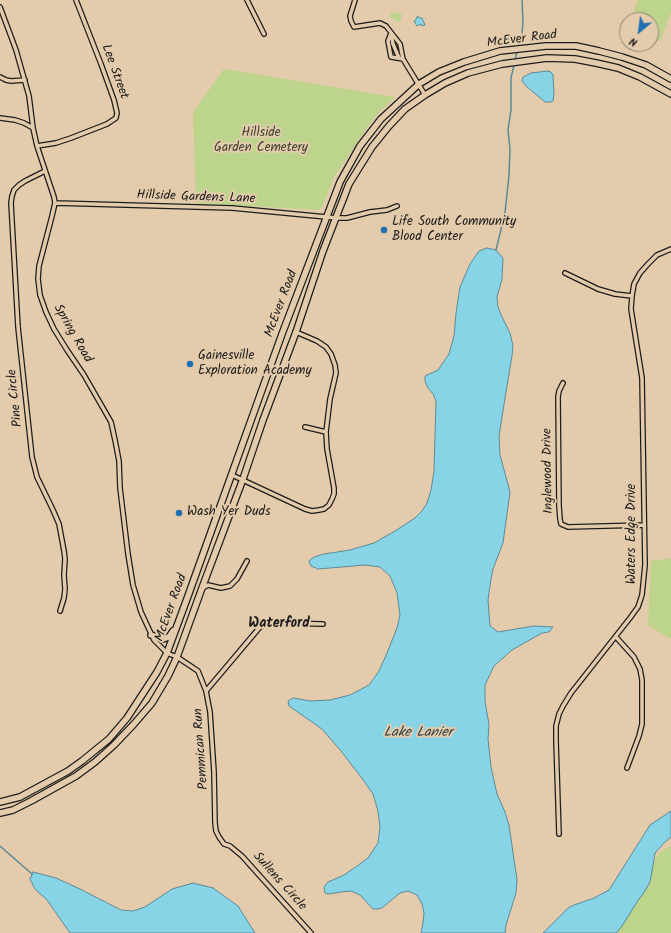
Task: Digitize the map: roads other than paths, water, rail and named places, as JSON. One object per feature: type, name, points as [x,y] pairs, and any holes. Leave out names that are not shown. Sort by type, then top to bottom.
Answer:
[{"type":"main road","name":"McEver Road","points":[[0,802],[20,797],[68,771],[109,739],[127,718],[150,683],[167,653],[282,334],[340,182],[360,146],[381,119],[419,84],[439,72],[464,62],[500,51],[546,46],[576,46],[599,50],[646,65],[671,79]]},
{"type":"main road","name":"McEver Road","points":[[0,813],[13,810],[38,798],[76,776],[95,762],[134,724],[152,702],[168,676],[177,657],[243,479],[296,332],[323,251],[349,184],[372,147],[389,126],[406,109],[425,95],[445,83],[468,73],[502,64],[547,58],[575,59],[596,62],[618,68],[640,77],[671,94]]},
{"type":"main road","points":[[151,635],[163,639],[169,637],[188,596]]},
{"type":"street","name":"Lee Street","points":[[37,146],[56,143],[71,138],[108,124],[116,118],[117,114],[114,100],[102,64],[76,0]]},
{"type":"street","points":[[247,0],[264,34]]},
{"type":"street","points":[[355,0],[350,16],[354,27],[380,23],[386,26],[391,33],[393,44],[425,95]]},
{"type":"street","name":"Spring Road","points":[[0,7],[16,50],[25,80],[37,146],[55,203],[39,266],[38,279],[40,295],[54,329],[84,375],[110,422],[116,440],[128,554],[133,585],[140,612],[154,640],[167,653],[177,657]]},
{"type":"street","points":[[391,33],[388,41],[391,57],[401,58]]},
{"type":"street","points":[[0,77],[11,81],[25,80]]},
{"type":"street","points":[[0,118],[16,120],[33,128]]},
{"type":"street","name":"Pine Circle","points":[[46,172],[18,185],[14,190],[11,203],[18,327],[32,457],[41,488],[59,524],[65,559],[65,590],[60,611]]},
{"type":"street","name":"Hillside Gardens Lane","points":[[55,203],[232,208],[337,218],[347,218],[370,212],[387,210],[397,206]]},
{"type":"street","name":"Waters Edge Drive","points":[[558,834],[556,726],[559,714],[571,693],[638,607],[642,595],[645,565],[642,378],[631,309],[632,296],[634,284],[640,273],[657,255],[671,250]]},
{"type":"street","points":[[565,273],[615,294],[632,296]]},
{"type":"street","points":[[232,475],[312,511],[324,508],[329,505],[332,499],[334,488],[327,455],[326,432],[330,399],[336,373],[335,365],[331,354],[326,347],[317,341],[296,332]]},
{"type":"street","name":"Inglewood Drive","points":[[563,383],[558,397],[559,506],[561,524],[568,526],[644,525]]},
{"type":"street","points":[[305,427],[326,432]]},
{"type":"street","points":[[202,588],[208,585],[221,588],[230,586],[238,579],[247,561]]},
{"type":"street","points":[[206,691],[260,627],[280,623],[323,624]]},
{"type":"street","points":[[616,637],[634,657],[640,669],[642,680],[642,724],[628,768]]},
{"type":"street","name":"Pemmican Run","points":[[177,657],[198,671],[206,691],[210,712],[216,831],[224,844],[230,846]]},
{"type":"street","name":"Sullens Circle","points":[[230,846],[242,856],[311,933]]},
{"type":"water","points":[[417,17],[422,18],[425,25],[422,26],[421,24],[417,26],[414,21]]},
{"type":"water","points":[[548,71],[553,75],[554,94],[553,101],[545,102],[522,81],[523,77],[531,73]]},
{"type":"water","name":"Lake Lanier","points":[[487,248],[496,250],[503,258],[502,279],[497,297],[498,307],[510,333],[513,346],[499,436],[500,455],[510,492],[503,543],[493,569],[491,579],[488,600],[490,626],[498,632],[534,626],[553,627],[549,632],[542,633],[512,650],[494,666],[485,685],[491,767],[497,794],[509,825],[517,880],[516,893],[505,933],[421,933],[424,913],[422,904],[417,895],[408,891],[400,893],[382,908],[377,909],[373,909],[360,895],[351,891],[329,894],[325,893],[324,887],[328,882],[344,875],[368,858],[378,843],[380,827],[378,811],[373,794],[341,751],[322,729],[289,706],[288,701],[293,698],[311,701],[330,700],[350,695],[369,685],[379,671],[387,653],[397,628],[400,615],[397,593],[390,576],[380,567],[365,565],[318,569],[311,566],[309,561],[314,557],[324,554],[350,550],[374,543],[415,518],[427,503],[434,471],[436,401],[428,388],[425,381],[425,376],[438,370],[449,354],[454,336],[460,287],[470,264],[479,251]]},
{"type":"water","points":[[671,811],[671,837],[655,853],[649,884],[616,933],[543,933],[568,908],[594,898],[609,890],[650,825]]},
{"type":"water","points":[[33,872],[56,878],[121,910],[133,911],[145,907],[172,889],[193,883],[213,888],[238,906],[255,933],[70,933],[47,900],[35,889],[30,879]]},
{"type":"waterway","points":[[518,47],[522,34],[522,0]]},
{"type":"waterway","points":[[515,61],[517,51]]},
{"type":"waterway","points":[[496,250],[505,213],[509,175],[510,149],[508,130],[511,110],[511,78],[514,65]]},
{"type":"waterway","points":[[0,846],[32,874]]},
{"type":"place","name":"Life South Community Blood Center","points":[[384,230]]},
{"type":"place","name":"Gainesville Exploration Academy","points":[[190,364]]},
{"type":"place","name":"Wash Yer Duds","points":[[179,513]]},
{"type":"district","name":"Waterford","points":[[279,625]]},
{"type":"park label","name":"Hillside Garden Cemetery","points":[[261,142]]}]
